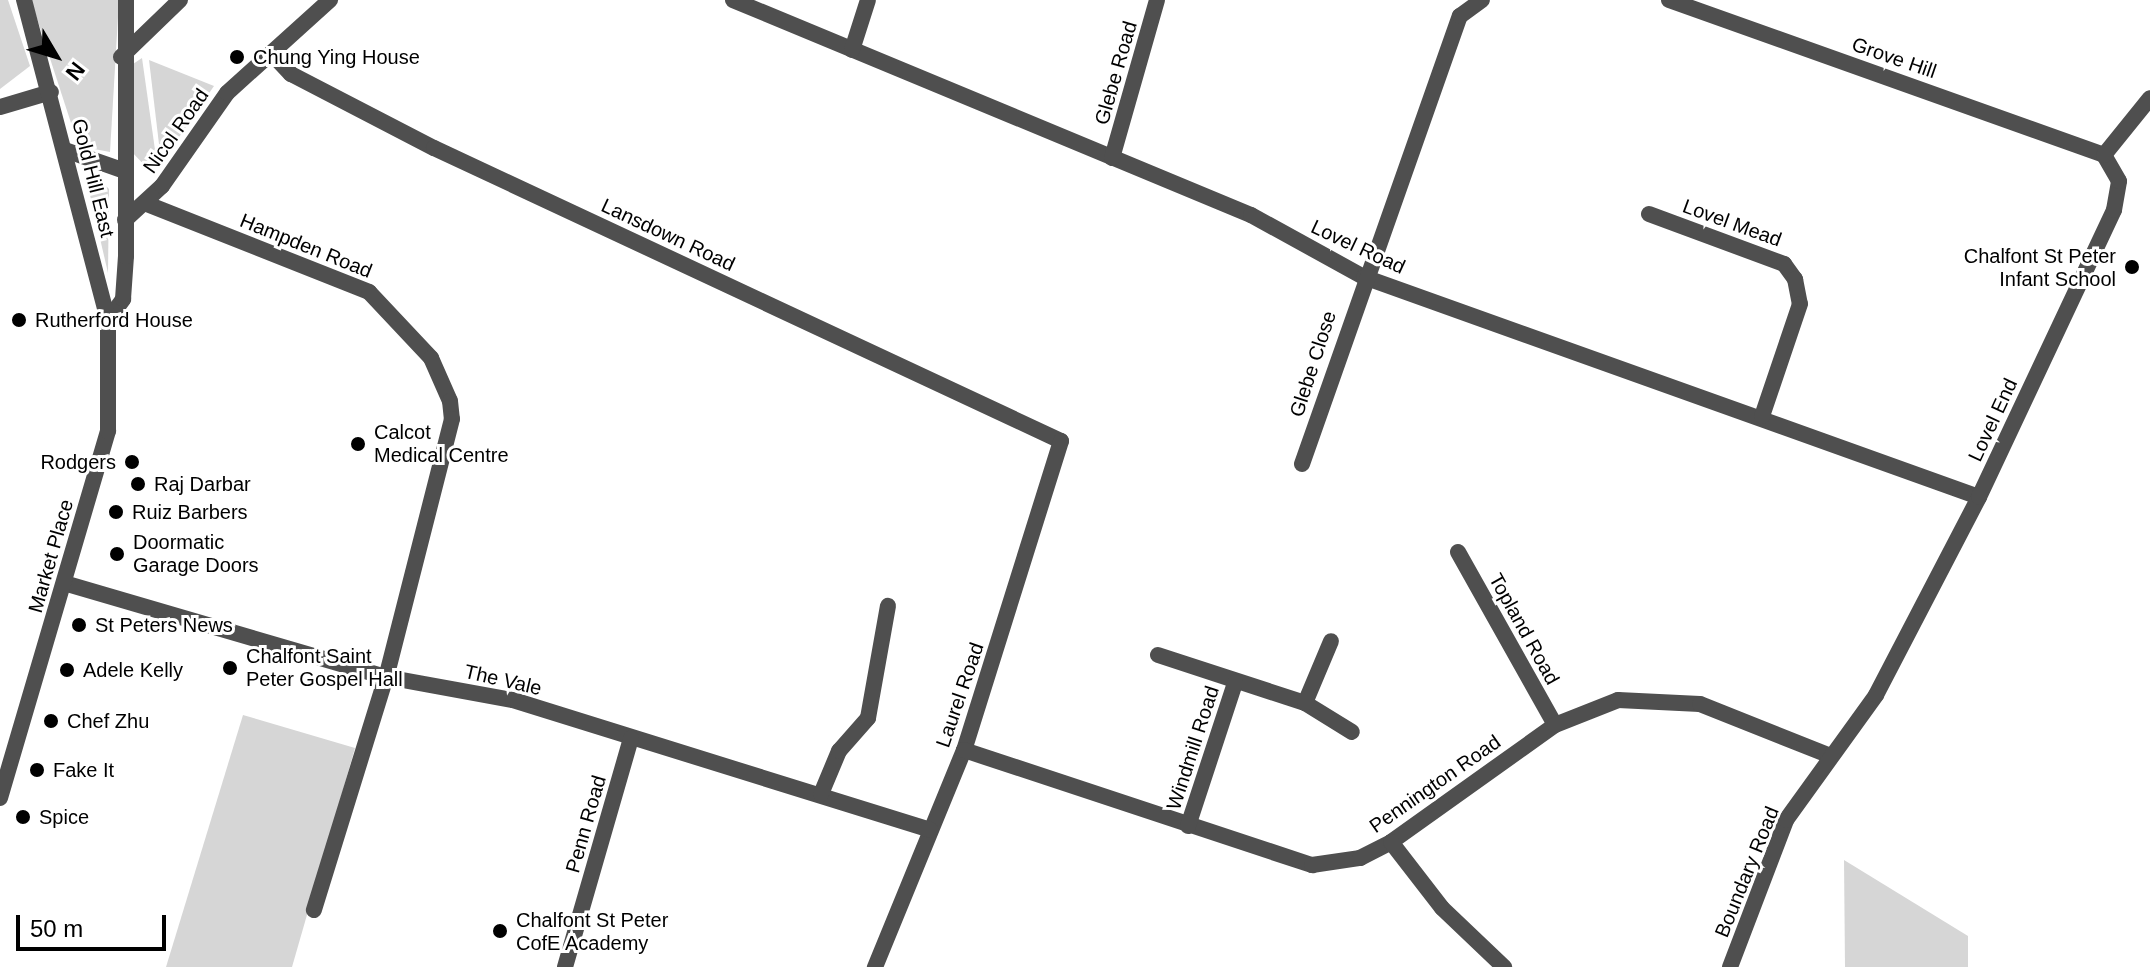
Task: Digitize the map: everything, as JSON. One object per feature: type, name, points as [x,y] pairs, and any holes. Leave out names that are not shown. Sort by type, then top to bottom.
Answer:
[{"type":"street","name":"Gold Hill East","points":[[24,0],[51,92],[108,320]]},
{"type":"street","points":[[108,320],[123,299],[125,220],[121,57],[126,0]]},
{"type":"street","points":[[121,57],[180,0]]},
{"type":"street","name":"Nicol Road","points":[[125,220],[147,204],[212,109],[274,56],[330,0]]},
{"type":"street","name":"Lovel Road","points":[[733,0],[1251,215],[1364,277],[1762,416],[1979,497]]},
{"type":"street","points":[[852,50],[868,0]]},
{"type":"street","name":"Glebe Road","points":[[1112,158],[1157,0]]},
{"type":"street","points":[[1364,277],[1460,16],[1482,0]]},
{"type":"street","name":"Grove Hill","points":[[1669,0],[2104,155]]},
{"type":"street","name":"Lansdown Road","points":[[274,56],[291,74],[434,148],[1054,433]]},
{"type":"street","points":[[0,107],[51,92]]},
{"type":"street","points":[[2104,155],[2150,98]]},
{"type":"street","points":[[65,150],[122,170]]},
{"type":"street","name":"Lovel End","points":[[1831,756],[1876,695],[1979,497],[2114,210],[2119,181],[2104,155]]},
{"type":"street","name":"Hampden Road","points":[[147,204],[369,292],[398,315],[438,371],[452,419],[386,677],[314,910]]},
{"type":"street","name":"Lovel Mead","points":[[1649,214],[1784,264],[1795,279],[1800,304],[1762,416]]},
{"type":"street","name":"Glebe Close","points":[[1302,464],[1364,277]]},
{"type":"street","name":"Market Place","points":[[0,798],[108,431],[108,320]]},
{"type":"street","name":"Laurel Road","points":[[875,967],[964,750],[1062,454],[1054,433]]},
{"type":"street","name":"Topland Road","points":[[1458,552],[1555,725]]},
{"type":"street","name":"The Vale","points":[[64,583],[386,677],[513,700],[930,830]]},
{"type":"street","points":[[821,794],[839,751],[868,718],[888,606]]},
{"type":"street","points":[[1305,703],[1331,641]]},
{"type":"street","name":"Windmill Road","points":[[1158,655],[1235,683],[1305,703],[1352,732]]},
{"type":"street","name":"Windmill Road","points":[[1188,826],[1235,683]]},
{"type":"street","name":"Pennington Road","points":[[964,750],[1312,865],[1360,858],[1391,842],[1555,725],[1618,700],[1700,704],[1831,756]]},
{"type":"street","name":"Penn Road","points":[[565,967],[631,738]]},
{"type":"street","name":"Boundary Road","points":[[1730,967],[1786,820],[1831,756]]},
{"type":"street","points":[[1391,842],[1442,908],[1504,967]]},
{"type":"shaded area","points":[[0,0],[8,0],[30,66],[0,89]]},
{"type":"shaded area","points":[[31,0],[119,0],[110,152],[94,149],[72,126]]},
{"type":"shaded area","points":[[142,58],[157,164],[149,170],[130,150],[133,64]]},
{"type":"shaded area","points":[[149,60],[214,86],[162,162],[161,161]]},
{"type":"shaded area","points":[[97,176],[109,189],[108,273],[87,182]]},
{"type":"shaded area","points":[[243,715],[355,748],[292,967],[166,967]]},
{"type":"shaded area","points":[[1844,860],[1968,936],[1968,967],[1845,967]]},
{"type":"place","name":"Chung Ying House","points":[[237,57]]},
{"type":"place","name":"Chalfont St Peter Infant School","points":[[2132,267]]},
{"type":"place","name":"Rutherford House","points":[[19,320]]},
{"type":"place","name":"Calcot Medical Centre","points":[[358,444]]},
{"type":"place","name":"Rodgers","points":[[132,462]]},
{"type":"place","name":"Raj Darbar","points":[[138,484]]},
{"type":"place","name":"Ruiz Barbers","points":[[116,512]]},
{"type":"place","name":"Doormatic Garage Doors","points":[[117,554]]},
{"type":"place","name":"St Peters News","points":[[79,625]]},
{"type":"place","name":"Chalfont Saint Peter Gospel Hall","points":[[230,668]]},
{"type":"place","name":"Adele Kelly","points":[[67,670]]},
{"type":"place","name":"Chef Zhu","points":[[51,721]]},
{"type":"place","name":"Fake It","points":[[37,770]]},
{"type":"place","name":"Spice","points":[[23,817]]},
{"type":"place","name":"Chalfont St Peter CofE Academy","points":[[500,931]]}]
